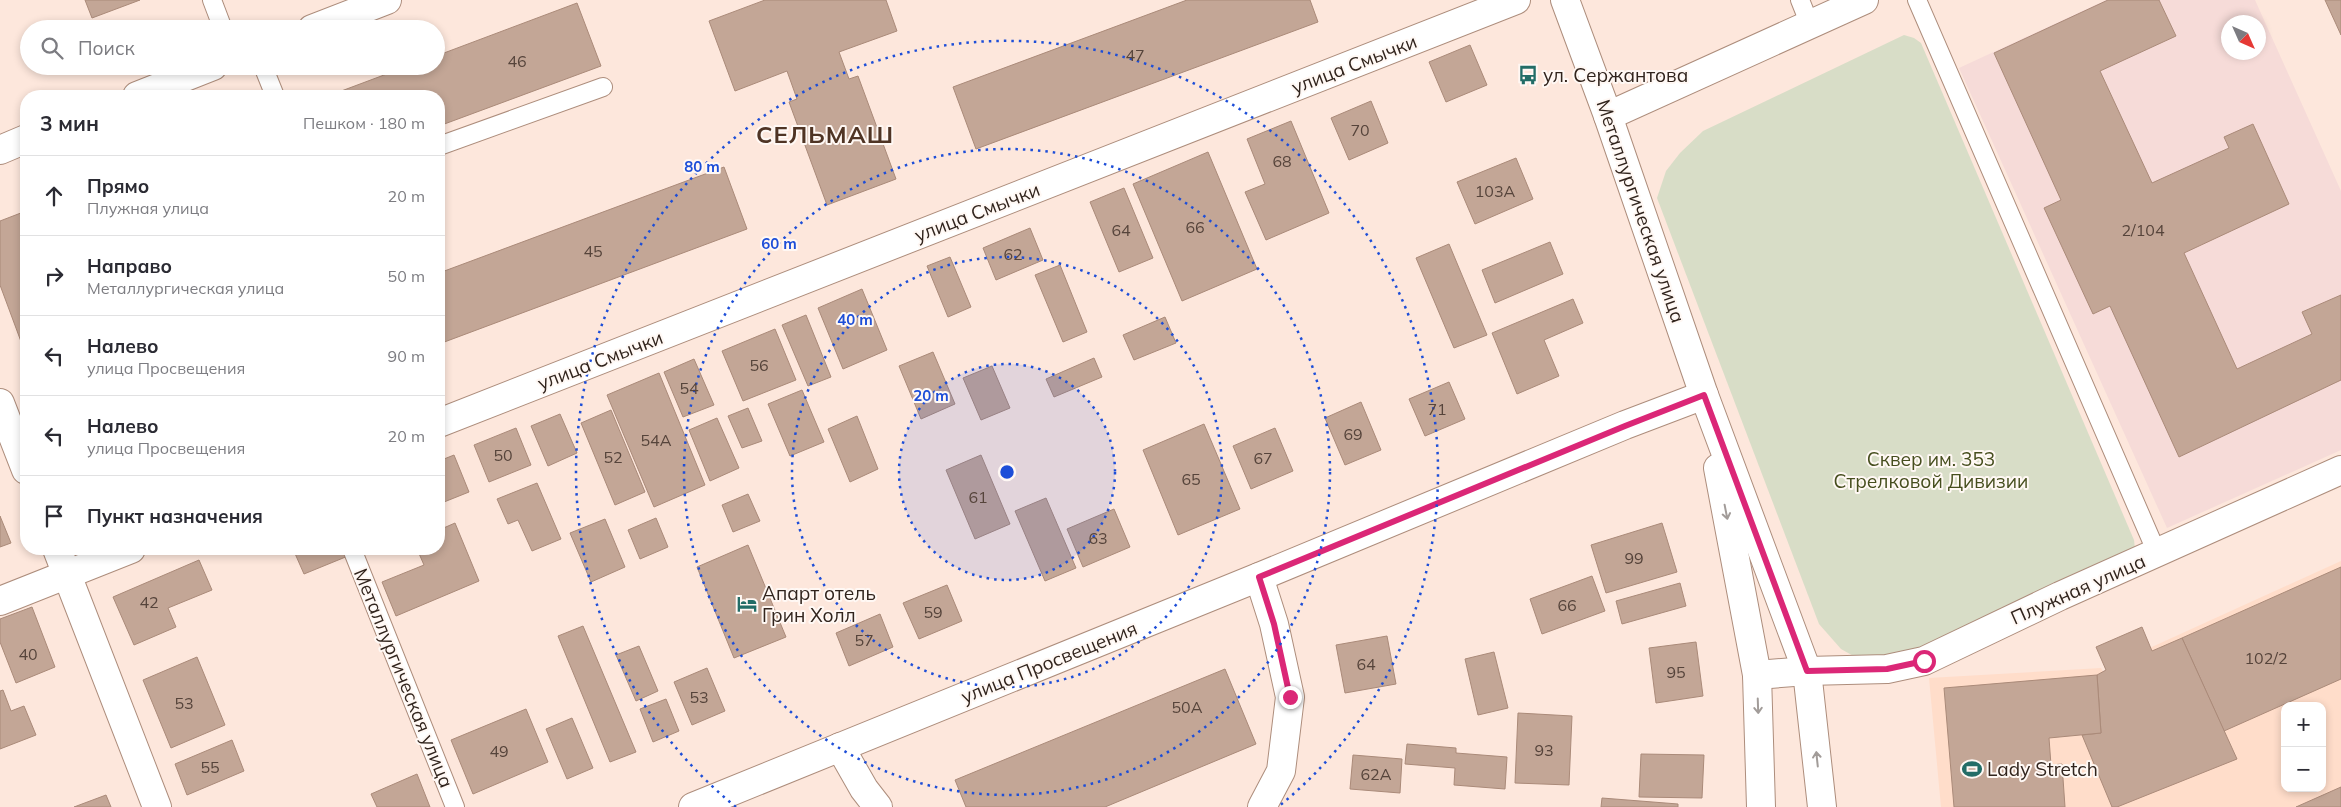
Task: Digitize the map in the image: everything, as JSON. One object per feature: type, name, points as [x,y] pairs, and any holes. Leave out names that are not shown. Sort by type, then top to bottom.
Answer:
[{"type":"street","points":[[335,20],[387,0]]},
{"type":"street","name":"улица Смычки","points":[[445,422],[1516,0]]},
{"type":"street","name":"Металлургическая улица","points":[[1565,0],[1608,116],[1704,395],[1807,671],[1822,807]]},
{"type":"street","points":[[1608,116],[1864,0]]},
{"type":"street","points":[[152,90],[191,75]]},
{"type":"street","points":[[0,150],[20,142]]},
{"type":"street","name":"Металлургическая улица","points":[[1704,395],[1756,675],[1761,807]]},
{"type":"street","name":"улица Просвещения","points":[[693,807],[1704,395]]},
{"type":"street","points":[[0,403],[20,455]]},
{"type":"street","name":"Плужная улица","points":[[1756,675],[1807,671],[1887,669],[1924,661],[2060,596],[2341,470]]},
{"type":"street","points":[[59,555],[157,807]]},
{"type":"street","points":[[0,601],[117,555]]},
{"type":"street","points":[[1259,577],[1274,624],[1290,697],[1281,771],[1262,807]]},
{"type":"street","points":[[840,747],[864,789],[878,807]]},
{"type":"lane","points":[[212,0],[220,20]]},
{"type":"lane","points":[[1800,0],[1810,25]]},
{"type":"lane","points":[[1917,0],[2157,553]]},
{"type":"lane","points":[[267,75],[273,90]]},
{"type":"lane","points":[[445,144],[602,87]]},
{"type":"lane","name":"Металлургическая улица","points":[[354,555],[455,807]]},
{"type":"shaded area","points":[[2106,0],[2255,0],[2262,15],[2221,15],[2221,60],[2266,60],[2266,24],[2341,191],[2341,450],[2167,528],[1959,68]]},
{"type":"shaded area","points":[[2341,561],[2341,807],[1941,807],[1929,678],[2101,668],[2108,681],[2143,651]]},
{"type":"green space","name":"Сквер им. 353 Стрелковой Дивизии","points":[[1904,35],[1914,38],[1921,43],[2134,540],[2135,549],[1906,656],[1857,658],[1841,649],[1819,624],[1657,198],[1666,171],[1680,153],[1703,131]]},
{"type":"building","points":[[85,0],[140,0],[92,18]]},
{"type":"building","points":[[765,0],[886,0],[897,31],[839,52],[849,79],[858,76],[896,179],[827,205],[789,102],[797,99],[787,71],[735,91],[709,21]]},
{"type":"building","points":[[1187,0],[1310,0],[1318,22],[976,149],[953,87]]},
{"type":"building","points":[[2108,0],[2159,0],[2176,36],[2100,71],[2152,183],[2229,148],[2224,137],[2253,124],[2289,204],[2184,253],[2237,369],[2312,334],[2302,312],[2341,295],[2341,380],[2179,457],[2110,306],[2093,314],[2044,208],[2061,200],[1994,53]]},
{"type":"building","points":[[2325,0],[2341,0],[2341,35]]},
{"type":"building","points":[[577,3],[601,66],[445,124],[445,90],[344,90],[384,75],[445,75],[445,53]]},
{"type":"building","points":[[1470,45],[1487,85],[1446,102],[1429,62]]},
{"type":"building","points":[[1371,101],[1388,143],[1349,160],[1331,118]]},
{"type":"building","points":[[1291,121],[1329,213],[1266,240],[1245,192],[1265,184],[1247,139]]},
{"type":"building","points":[[1208,152],[1257,269],[1182,301],[1133,184]]},
{"type":"building","points":[[1516,158],[1533,199],[1475,224],[1457,182]]},
{"type":"building","points":[[724,167],[747,229],[445,342],[445,271]]},
{"type":"building","points":[[1124,188],[1153,258],[1119,272],[1090,202]]},
{"type":"building","points":[[20,213],[20,339],[0,285],[0,221]]},
{"type":"building","points":[[1030,228],[1043,260],[996,280],[983,248]]},
{"type":"building","points":[[1550,242],[1563,274],[1495,303],[1482,270]]},
{"type":"building","points":[[1449,244],[1487,335],[1454,348],[1416,258]]},
{"type":"building","points":[[950,257],[971,307],[948,317],[927,266]]},
{"type":"building","points":[[1060,265],[1087,332],[1063,342],[1035,275]]},
{"type":"building","points":[[862,289],[887,350],[843,369],[818,308]]},
{"type":"building","points":[[1573,299],[1583,323],[1544,340],[1559,376],[1517,394],[1492,333]]},
{"type":"building","points":[[806,315],[831,377],[808,386],[782,325]]},
{"type":"building","points":[[1165,317],[1176,343],[1134,360],[1123,335]]},
{"type":"building","points":[[775,329],[796,380],[743,401],[722,351]]},
{"type":"building","points":[[933,352],[955,404],[921,419],[899,366]]},
{"type":"building","points":[[1094,358],[1102,377],[1054,397],[1046,379]]},
{"type":"building","points":[[694,359],[714,405],[683,417],[664,372]]},
{"type":"building","points":[[992,366],[1010,408],[981,420],[963,378]]},
{"type":"building","points":[[659,373],[705,485],[654,507],[607,395]]},
{"type":"building","points":[[1449,382],[1465,419],[1425,436],[1409,399]]},
{"type":"building","points":[[802,390],[824,442],[790,456],[768,404]]},
{"type":"building","points":[[1361,402],[1381,450],[1345,465],[1325,418]]},
{"type":"building","points":[[748,408],[762,441],[742,448],[728,416]]},
{"type":"building","points":[[611,410],[645,492],[615,505],[581,423]]},
{"type":"building","points":[[560,414],[577,453],[548,466],[531,426]]},
{"type":"building","points":[[857,416],[878,469],[850,482],[828,429]]},
{"type":"building","points":[[717,418],[739,468],[710,481],[689,430]]},
{"type":"building","points":[[1204,424],[1240,509],[1178,535],[1143,450]]},
{"type":"building","points":[[516,428],[531,465],[489,482],[474,445]]},
{"type":"building","points":[[1275,428],[1293,471],[1251,489],[1233,446]]},
{"type":"building","points":[[454,455],[469,492],[445,502],[445,459]]},
{"type":"building","points":[[981,455],[1010,524],[975,539],[946,470]]},
{"type":"building","points":[[537,483],[561,539],[532,551],[518,520],[508,524],[497,499]]},
{"type":"building","points":[[748,494],[760,521],[733,532],[722,505]]},
{"type":"building","points":[[1046,498],[1076,568],[1045,581],[1015,511]]},
{"type":"building","points":[[1114,509],[1130,547],[1083,567],[1067,529]]},
{"type":"building","points":[[0,516],[11,543],[0,547]]},
{"type":"building","points":[[656,518],[668,547],[640,559],[628,530]]},
{"type":"building","points":[[605,519],[625,567],[591,582],[570,533]]},
{"type":"building","points":[[455,523],[479,581],[396,616],[382,582],[424,565],[420,555],[445,555],[445,527]]},
{"type":"building","points":[[1662,523],[1677,572],[1606,593],[1591,545]]},
{"type":"building","points":[[748,545],[786,637],[734,658],[697,567]]},
{"type":"building","points":[[296,555],[348,556],[304,574]]},
{"type":"building","points":[[199,560],[212,590],[168,608],[176,627],[134,645],[113,597]]},
{"type":"building","points":[[2341,567],[2341,679],[2289,702],[2281,702],[2281,706],[2224,731],[2182,638]]},
{"type":"building","points":[[1592,576],[1605,611],[1542,634],[1530,599]]},
{"type":"building","points":[[1680,583],[1686,606],[1622,624],[1616,601]]},
{"type":"building","points":[[947,585],[962,621],[919,639],[903,603]]},
{"type":"building","points":[[32,607],[55,667],[16,683],[0,642],[0,619]]},
{"type":"building","points":[[880,614],[893,647],[849,666],[836,633]]},
{"type":"building","points":[[583,626],[636,752],[610,762],[558,636]]},
{"type":"building","points":[[2142,627],[2152,651],[2182,638],[2237,759],[2117,807],[2112,807],[2082,735],[2101,733],[2097,675],[2106,670],[2096,647]]},
{"type":"building","points":[[1387,636],[1396,684],[1345,693],[1336,645]]},
{"type":"building","points":[[1696,642],[1703,696],[1656,703],[1649,648]]},
{"type":"building","points":[[639,646],[658,691],[636,701],[616,655]]},
{"type":"building","points":[[1494,652],[1508,708],[1478,715],[1465,659]]},
{"type":"building","points":[[197,657],[225,725],[171,748],[143,680]]},
{"type":"building","points":[[707,668],[725,711],[692,725],[674,682]]},
{"type":"building","points":[[1225,669],[1256,744],[1105,807],[966,807],[955,780]]},
{"type":"building","points":[[2097,675],[2101,733],[2049,738],[2051,765],[2062,764],[2065,807],[1954,807],[1944,688]]},
{"type":"building","points":[[3,690],[11,711],[24,706],[36,735],[0,749],[0,691]]},
{"type":"building","points":[[666,699],[679,731],[653,742],[640,709]]},
{"type":"building","points":[[526,709],[548,762],[473,794],[451,740]]},
{"type":"building","points":[[1518,713],[1572,716],[1569,785],[1515,783]]},
{"type":"building","points":[[572,718],[593,768],[567,779],[546,729]]},
{"type":"building","points":[[232,740],[244,771],[187,795],[175,764]]},
{"type":"building","points":[[1407,744],[1456,748],[1456,753],[1507,757],[1505,789],[1454,785],[1455,768],[1405,764]]},
{"type":"building","points":[[1641,754],[1704,755],[1702,798],[1639,797]]},
{"type":"building","points":[[1353,755],[1402,759],[1400,793],[1350,789]]},
{"type":"building","points":[[417,774],[430,807],[377,807],[371,794]]},
{"type":"building","points":[[2341,787],[2341,807],[2296,807]]},
{"type":"building","points":[[106,795],[111,807],[74,807]]},
{"type":"building","points":[[1602,798],[1678,804],[1678,807],[1601,807]]},
{"type":"place","name":"ул. Сержантова","points":[[1528,75]]},
{"type":"place","name":"Апарт отель Грин Холл","points":[[747,604]]},
{"type":"place","name":"Lady Stretch","points":[[1972,769]]},
{"type":"district","name":"СЕЛЬМАШ","points":[[825,134]]},
{"type":"route","points":[[1290,697],[1274,624],[1259,577],[1704,395],[1807,671],[1887,669],[1924,661]]}]
